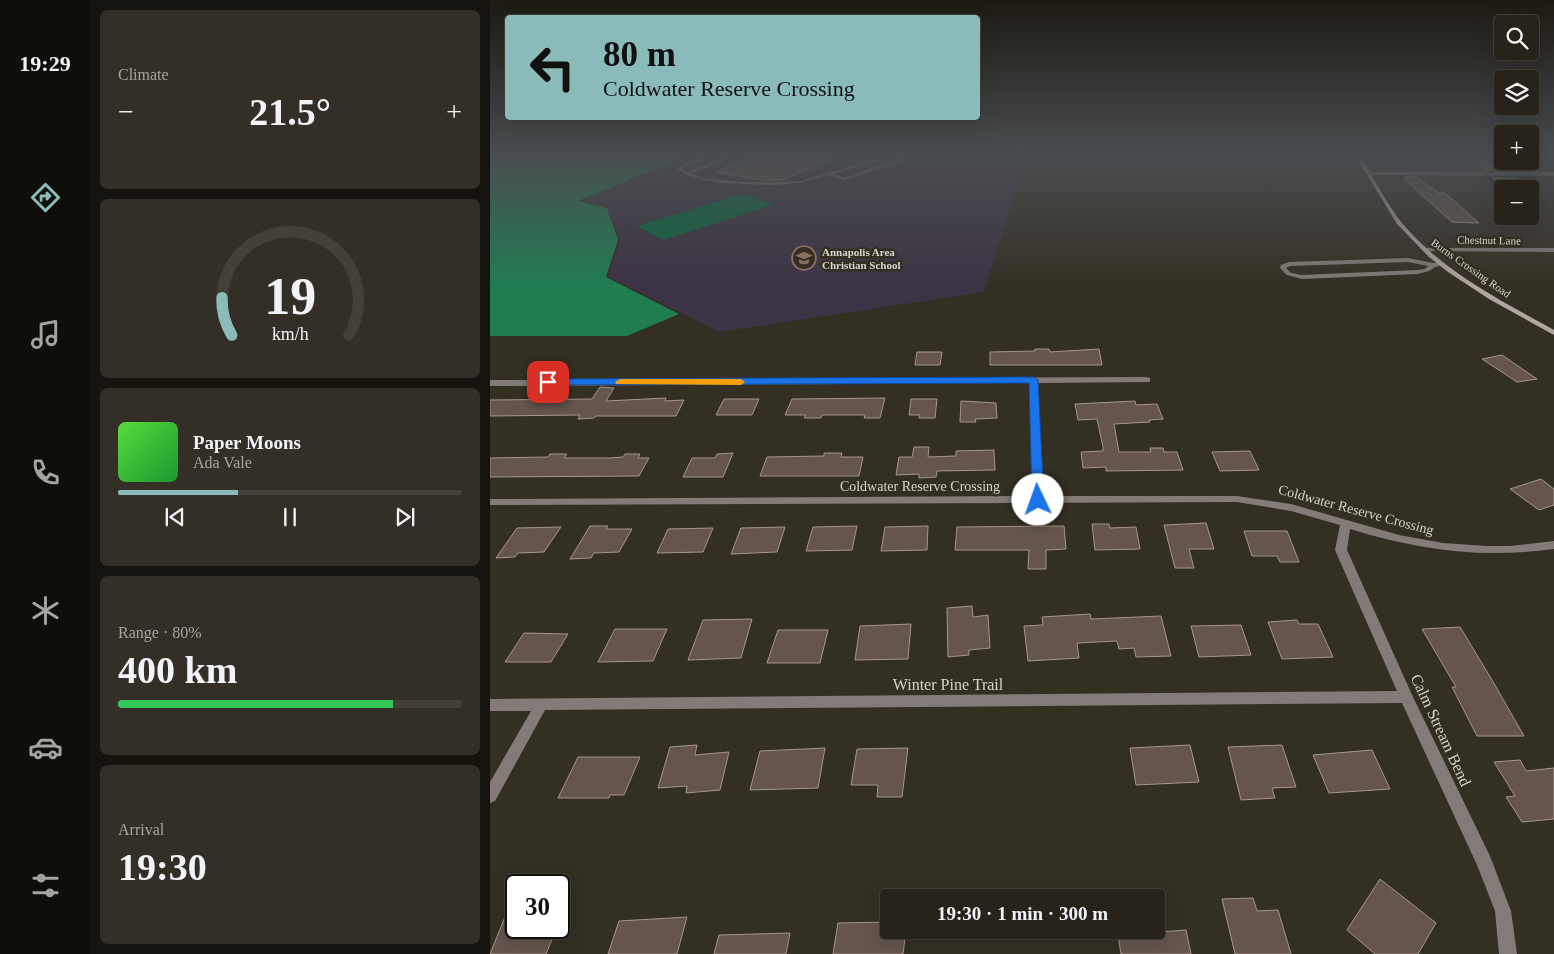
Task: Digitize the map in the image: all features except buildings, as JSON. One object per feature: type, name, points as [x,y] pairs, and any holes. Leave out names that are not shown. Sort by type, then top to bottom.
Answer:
[{"type":"street","name":"Burns Crossing Road","points":[[1385,200],[1399,223],[1424,249],[1487,294],[1554,333]]},
{"type":"street","name":"Chestnut Lane","points":[[1424,249],[1554,250]]},
{"type":"street","points":[[1033,380],[1038,500]]},
{"type":"street","points":[[490,383],[1147,380]]},
{"type":"street","name":"Coldwater Reserve Crossing","points":[[490,502],[1267,500],[1430,545],[1473,550],[1508,550],[1554,545]]},
{"type":"street","name":"Calm Stream Bend","points":[[1346,523],[1341,550],[1406,697],[1487,870],[1503,911],[1508,954]]},
{"type":"street","name":"Winter Pine Trail","points":[[490,705],[1406,697]]},
{"type":"street","points":[[490,796],[541,705]]},
{"type":"lane","points":[[1433,265],[1427,270],[1417,272],[1302,277],[1289,274],[1283,268],[1283,266],[1289,264],[1408,260],[1433,265],[1443,264]]},
{"type":"shaded area","name":"Annapolis Area Christian School","points":[[1013,200],[984,292],[719,332],[608,277],[621,239],[607,208],[580,201]]},
{"type":"green space","points":[[490,200],[582,200],[578,201],[607,208],[618,240],[606,277],[679,314],[627,336],[490,336]]},
{"type":"green space","points":[[722,200],[759,200],[773,205],[663,240],[637,226]]},
{"type":"slow traffic","points":[[620,382],[741,382]]},
{"type":"place","name":"Annapolis Area Christian School","points":[[804,258]]},
{"type":"route","points":[[548,382],[1033,380],[1038,500]]}]
